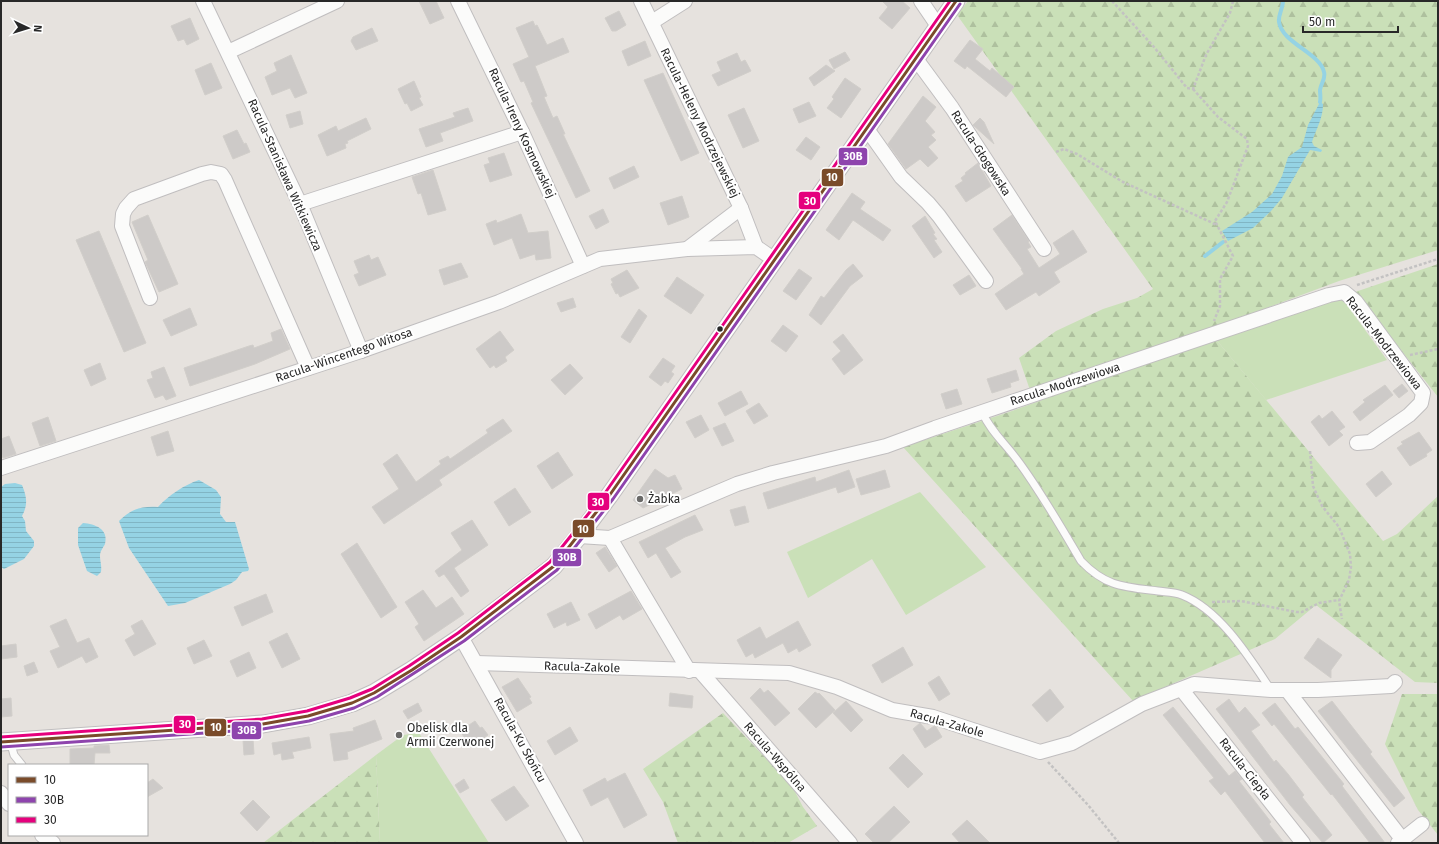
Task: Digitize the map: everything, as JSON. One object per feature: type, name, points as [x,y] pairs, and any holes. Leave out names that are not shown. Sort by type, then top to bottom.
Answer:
[{"type":"street","name":"Racula-Stanisława Witkiewicza","points":[[203,1],[300,204],[361,351]]},
{"type":"street","points":[[228,52],[337,1]]},
{"type":"street","name":"Racula-Ireny Kosmowskiej","points":[[458,1],[522,132],[584,266]]},
{"type":"street","name":"Racula-Heleny Modrzejewskiej","points":[[641,1],[741,208],[756,247]]},
{"type":"street","points":[[652,22],[685,1]]},
{"type":"street","points":[[921,1],[938,26]]},
{"type":"street","points":[[5,741],[222,728],[263,724],[331,711],[374,693],[461,637],[544,574],[554,566],[579,536],[776,260],[956,1]]},
{"type":"street","name":"Racula-Głogowska","points":[[916,59],[952,108],[1044,249]]},
{"type":"street","points":[[867,129],[902,177],[928,202],[939,216],[986,281]]},
{"type":"street","points":[[300,204],[522,132]]},
{"type":"street","points":[[150,298],[122,226],[126,208],[134,199],[202,174],[211,172],[221,174],[308,368]]},
{"type":"street","points":[[687,249],[741,208]]},
{"type":"street","points":[[756,247],[776,260]]},
{"type":"street","name":"Racula-Wincentego Witosa","points":[[1,468],[361,351],[499,302],[600,259],[687,249],[756,247]]},
{"type":"street","name":"Racula-Modrzewiowa","points":[[579,536],[610,538],[737,484],[773,472],[886,446],[1329,294],[1344,292],[1356,302],[1423,393],[1421,403],[1409,415],[1370,442],[1357,443]]},
{"type":"street","points":[[610,538],[694,671]]},
{"type":"street","name":"Racula-Ku Słońcu","points":[[461,637],[576,843]]},
{"type":"street","name":"Racula-Zakole","points":[[476,663],[694,671],[773,671],[789,673],[837,687],[892,710],[933,717],[1040,752]]},
{"type":"street","name":"Racula-Wspólna","points":[[694,671],[850,843]]},
{"type":"street","points":[[1040,752],[1072,743],[1142,704],[1188,690],[1271,690],[1291,695],[1318,690],[1391,686],[1395,682]]},
{"type":"street","name":"Racula-Ciepła","points":[[1188,690],[1303,843]]},
{"type":"street","points":[[1291,695],[1400,841],[1422,824]]},
{"type":"street","points":[[1,793],[8,803]]},
{"type":"street","points":[[43,836],[53,843]]},
{"type":"lane","points":[[982,412],[988,426],[1008,446],[1020,462],[1081,561],[1092,573],[1119,586],[1181,594],[1206,609],[1243,648],[1271,690]]},
{"type":"lane","points":[[5,741],[21,764]]},
{"type":"path","points":[[1112,1],[1154,47],[1187,88],[1193,89],[1218,117],[1247,139],[1248,146],[1228,202],[1215,221],[1233,256],[1220,280],[1220,306],[1207,336]]},
{"type":"path","points":[[1193,89],[1206,55],[1230,13],[1233,1]]},
{"type":"path","points":[[1056,152],[1064,150],[1077,154],[1123,182],[1217,225]]},
{"type":"path","points":[[1344,292],[1351,287],[1438,260]]},
{"type":"path","points":[[1396,357],[1438,349]]},
{"type":"path","points":[[1310,451],[1313,486],[1322,506],[1338,527],[1350,554],[1351,567],[1349,580],[1339,600],[1342,618]]},
{"type":"path","points":[[1206,609],[1211,602],[1242,601],[1302,612],[1319,603],[1339,600]]},
{"type":"path","points":[[1040,752],[1088,805],[1119,843]]},
{"type":"green space","points":[[968,1],[1438,1],[1438,250],[1339,281],[1032,396],[1019,358],[1056,331],[1103,309],[1137,298],[1153,289],[957,15]]},
{"type":"green space","points":[[1438,264],[1438,397],[1355,292]]},
{"type":"green space","points":[[1341,297],[1387,360],[1266,400],[1214,337]]},
{"type":"green space","points":[[1214,337],[1383,541],[1397,534],[1438,496],[1438,683],[1415,682],[1316,605],[1275,639],[1133,701],[903,447],[1009,412]]},
{"type":"green space","points":[[920,492],[986,567],[906,615],[872,559],[808,598],[787,552]]},
{"type":"green space","points":[[1402,694],[1438,694],[1438,835],[1418,810],[1385,744]]},
{"type":"green space","points":[[723,713],[792,786],[803,807],[817,826],[788,843],[678,843],[663,802],[643,769]]},
{"type":"green space","points":[[419,733],[489,843],[380,843],[376,755],[403,735]]},
{"type":"green space","points":[[376,755],[380,843],[263,843]]},
{"type":"water","points":[[1320,102],[1323,104],[1322,114],[1312,142],[1314,146],[1322,150],[1321,152],[1310,150],[1282,198],[1271,211],[1253,228],[1228,241],[1222,231],[1252,212],[1272,194],[1282,176],[1288,157],[1302,147],[1308,125]]},
{"type":"water","points":[[199,480],[216,490],[221,497],[220,514],[226,522],[235,522],[249,569],[248,571],[242,572],[236,580],[230,584],[185,603],[168,606],[129,548],[119,521],[137,509],[158,507],[177,491]]},
{"type":"water","points":[[15,483],[22,485],[25,493],[26,505],[22,516],[25,521],[26,531],[34,541],[34,546],[24,559],[4,569],[1,567],[1,487],[5,484]]},
{"type":"water","points":[[83,523],[100,528],[105,535],[105,544],[100,554],[101,572],[97,576],[87,571],[78,545],[78,528]]},
{"type":"building","points":[[419,1],[436,1],[444,18],[430,24]]},
{"type":"building","points":[[882,1],[902,1],[910,8],[892,29],[879,18],[888,7]]},
{"type":"building","points":[[619,11],[626,25],[616,31],[612,31],[605,18]]},
{"type":"building","points":[[190,18],[199,39],[187,45],[184,39],[178,41],[171,26]]},
{"type":"building","points":[[533,21],[535,26],[537,25],[547,45],[563,38],[569,52],[535,66],[547,96],[544,97],[553,118],[557,116],[565,134],[563,134],[590,191],[576,198],[531,103],[533,102],[524,81],[521,82],[513,64],[529,57],[516,28]]},
{"type":"building","points":[[372,28],[378,41],[356,50],[351,41],[353,37]]},
{"type":"building","points":[[970,40],[983,49],[975,59],[990,71],[992,68],[1014,87],[1006,97],[967,66],[965,69],[954,61]]},
{"type":"building","points":[[645,41],[651,56],[628,66],[622,51]]},
{"type":"building","points":[[845,52],[850,60],[834,69],[829,60]]},
{"type":"building","points":[[737,53],[741,62],[745,60],[751,71],[718,86],[712,75],[721,71],[717,62]]},
{"type":"building","points":[[291,55],[307,93],[295,98],[290,88],[272,95],[265,77],[277,71],[274,63]]},
{"type":"building","points":[[211,63],[222,88],[205,95],[195,70]]},
{"type":"building","points":[[826,65],[835,71],[814,86],[809,78]]},
{"type":"building","points":[[663,73],[699,153],[681,161],[644,80]]},
{"type":"building","points":[[845,78],[861,89],[841,118],[827,108],[834,99],[832,97]]},
{"type":"building","points":[[414,81],[421,97],[419,98],[423,105],[411,111],[407,103],[405,104],[398,89]]},
{"type":"building","points":[[923,96],[936,107],[925,121],[935,132],[931,135],[936,140],[928,147],[938,158],[928,167],[920,159],[906,169],[888,144]]},
{"type":"building","points":[[809,102],[816,116],[799,123],[793,109]]},
{"type":"building","points":[[468,108],[473,121],[440,133],[443,141],[426,147],[419,129],[455,117],[453,113]]},
{"type":"building","points":[[744,108],[759,141],[743,148],[728,115]]},
{"type":"building","points":[[300,111],[303,124],[290,128],[286,115]]},
{"type":"building","points":[[366,118],[371,129],[347,141],[348,143],[345,144],[346,148],[327,156],[318,135],[336,126],[338,131]]},
{"type":"building","points":[[980,118],[984,122],[994,144],[973,125]]},
{"type":"building","points":[[237,130],[250,152],[233,159],[223,136]]},
{"type":"building","points":[[806,137],[820,147],[811,160],[796,150]]},
{"type":"building","points":[[504,153],[512,175],[490,182],[484,165],[490,163],[488,158]]},
{"type":"building","points":[[978,163],[991,186],[966,202],[955,186],[963,181],[961,178],[966,174],[965,173]]},
{"type":"building","points":[[634,166],[639,177],[614,189],[609,178]]},
{"type":"building","points":[[433,170],[446,210],[428,215],[421,193],[418,194],[412,177]]},
{"type":"building","points":[[852,193],[865,202],[860,209],[891,230],[883,241],[853,220],[839,240],[826,230]]},
{"type":"building","points":[[682,196],[689,217],[668,225],[660,203]]},
{"type":"building","points":[[603,209],[609,222],[596,229],[589,216]]},
{"type":"building","points":[[521,214],[528,233],[548,231],[551,258],[536,260],[535,254],[520,259],[512,238],[494,245],[486,224],[496,220],[497,223]]},
{"type":"building","points":[[148,215],[178,284],[159,292],[145,262],[148,260],[132,222]]},
{"type":"building","points":[[1012,215],[1029,241],[1028,242],[1031,247],[1027,249],[1039,268],[1060,254],[1053,243],[1073,230],[1087,252],[1054,272],[1060,282],[1039,296],[1036,292],[1006,310],[995,294],[1024,274],[993,229]]},
{"type":"building","points":[[925,216],[935,233],[933,234],[937,239],[934,240],[942,252],[934,258],[912,226]]},
{"type":"building","points":[[99,231],[146,343],[124,352],[76,240]]},
{"type":"building","points":[[369,255],[371,260],[378,257],[386,275],[359,286],[354,275],[359,273],[354,261]]},
{"type":"building","points":[[461,263],[468,277],[444,285],[439,270]]},
{"type":"building","points":[[853,264],[863,276],[850,286],[821,325],[809,315],[821,296],[824,298],[846,270]]},
{"type":"building","points":[[799,269],[812,278],[796,300],[783,291]]},
{"type":"building","points":[[627,270],[639,288],[620,297],[618,293],[616,294],[611,284],[613,283],[611,279]]},
{"type":"building","points":[[969,275],[976,286],[960,295],[953,285]]},
{"type":"building","points":[[677,277],[704,295],[691,314],[664,296]]},
{"type":"building","points":[[573,298],[576,307],[561,312],[557,303]]},
{"type":"building","points":[[190,308],[197,325],[171,336],[163,320]]},
{"type":"building","points":[[639,309],[647,316],[630,343],[621,337]]},
{"type":"building","points":[[783,325],[798,336],[786,352],[771,341]]},
{"type":"building","points":[[281,329],[290,349],[255,364],[190,386],[184,368],[249,346],[253,345],[254,348],[273,341],[271,333]]},
{"type":"building","points":[[500,331],[514,350],[505,357],[507,361],[496,368],[494,365],[490,368],[476,349]]},
{"type":"building","points":[[843,334],[863,360],[844,375],[832,359],[841,351],[833,342]]},
{"type":"building","points":[[663,358],[675,366],[671,372],[674,374],[668,383],[665,381],[661,386],[649,377]]},
{"type":"building","points":[[100,363],[106,379],[91,386],[84,370]]},
{"type":"building","points":[[570,364],[583,378],[565,395],[551,380]]},
{"type":"building","points":[[164,367],[176,396],[166,400],[163,395],[155,398],[147,380],[153,378],[151,372]]},
{"type":"building","points":[[1016,370],[1019,380],[1010,383],[1011,387],[992,393],[987,379]]},
{"type":"building","points":[[1402,384],[1408,391],[1399,398],[1393,391]]},
{"type":"building","points":[[1385,385],[1393,395],[1360,421],[1353,412],[1365,402],[1363,400]]},
{"type":"building","points":[[957,389],[962,404],[946,409],[941,394]]},
{"type":"building","points":[[741,391],[748,404],[725,416],[718,403]]},
{"type":"building","points":[[759,403],[768,416],[754,424],[746,411]]},
{"type":"building","points":[[1332,411],[1345,427],[1339,431],[1343,435],[1329,446],[1311,422],[1319,415],[1322,419]]},
{"type":"building","points":[[701,415],[709,430],[695,438],[686,422]]},
{"type":"building","points":[[48,417],[56,441],[40,446],[32,423]]},
{"type":"building","points":[[503,419],[512,431],[439,480],[442,485],[384,524],[372,507],[399,489],[383,464],[397,454],[416,482],[441,464],[439,461],[448,456],[450,459],[488,433],[486,430]]},
{"type":"building","points":[[725,423],[734,441],[722,446],[713,428]]},
{"type":"building","points":[[168,431],[174,451],[157,456],[151,437]]},
{"type":"building","points":[[1419,432],[1432,450],[1426,454],[1427,456],[1410,466],[1397,448],[1403,444],[1401,442]]},
{"type":"building","points":[[9,436],[16,454],[3,458],[1,452],[1,439]]},
{"type":"building","points":[[558,452],[573,475],[552,489],[537,466]]},
{"type":"building","points":[[655,469],[668,478],[675,475],[682,489],[643,508],[633,500]]},
{"type":"building","points":[[849,470],[855,487],[838,493],[836,487],[768,509],[763,493],[815,477],[816,482]]},
{"type":"building","points":[[885,470],[890,487],[861,495],[856,479]]},
{"type":"building","points":[[1382,471],[1392,484],[1376,497],[1366,484]]},
{"type":"building","points":[[515,488],[531,512],[509,526],[494,502]]},
{"type":"building","points":[[745,506],[749,522],[735,526],[730,510]]},
{"type":"building","points":[[695,515],[703,530],[685,537],[665,548],[681,572],[671,578],[656,553],[648,558],[639,542]]},
{"type":"building","points":[[472,520],[488,545],[454,568],[469,591],[461,597],[444,574],[439,577],[435,571],[462,550],[451,533]]},
{"type":"building","points":[[357,543],[397,607],[381,618],[341,554]]},
{"type":"building","points":[[605,547],[617,566],[609,572],[596,553]]},
{"type":"building","points":[[423,590],[436,608],[452,597],[464,614],[424,641],[415,627],[419,624],[405,602]]},
{"type":"building","points":[[631,591],[642,609],[623,620],[620,615],[596,629],[588,614]]},
{"type":"building","points":[[266,594],[273,612],[242,626],[234,607]]},
{"type":"building","points":[[571,602],[580,620],[567,626],[566,622],[554,628],[547,614]]},
{"type":"building","points":[[66,619],[77,643],[89,638],[98,657],[86,663],[82,656],[58,668],[50,651],[60,647],[50,626]]},
{"type":"building","points":[[142,620],[156,644],[134,656],[125,640],[135,634],[131,626]]},
{"type":"building","points":[[798,621],[811,645],[799,652],[797,648],[788,653],[783,643],[755,658],[753,653],[746,657],[737,640],[760,627],[766,639]]},
{"type":"building","points":[[287,633],[300,659],[282,668],[269,642]]},
{"type":"building","points":[[1318,638],[1342,655],[1331,670],[1331,678],[1304,658]]},
{"type":"building","points":[[204,640],[212,656],[194,664],[187,648]]},
{"type":"building","points":[[16,644],[17,657],[1,659],[1,646]]},
{"type":"building","points":[[903,647],[913,665],[882,683],[872,665]]},
{"type":"building","points":[[249,652],[256,668],[237,677],[230,661]]},
{"type":"building","points":[[34,662],[38,672],[27,676],[24,666]]},
{"type":"building","points":[[939,676],[950,694],[939,701],[928,683]]},
{"type":"building","points":[[518,678],[531,697],[529,698],[532,703],[517,712],[502,687]]},
{"type":"building","points":[[760,688],[764,693],[768,690],[790,713],[775,726],[750,698]]},
{"type":"building","points":[[1050,689],[1064,707],[1047,722],[1032,705]]},
{"type":"building","points":[[815,692],[818,694],[819,693],[835,710],[816,728],[798,709]]},
{"type":"building","points":[[670,693],[693,696],[692,708],[669,706]]},
{"type":"building","points":[[11,698],[12,716],[1,717],[1,699]]},
{"type":"building","points":[[1229,699],[1239,713],[1245,707],[1260,725],[1251,731],[1274,762],[1276,760],[1288,774],[1304,795],[1302,797],[1332,835],[1323,843],[1290,805],[1216,709]]},
{"type":"building","points":[[846,701],[863,720],[851,732],[833,713]]},
{"type":"building","points":[[1332,701],[1372,752],[1370,754],[1405,798],[1394,807],[1318,711]]},
{"type":"building","points":[[418,703],[422,711],[408,719],[403,711]]},
{"type":"building","points":[[1275,703],[1295,729],[1298,727],[1344,784],[1342,786],[1385,843],[1370,843],[1274,724],[1272,726],[1262,713]]},
{"type":"building","points":[[1173,707],[1229,776],[1235,771],[1242,779],[1239,781],[1271,822],[1269,824],[1284,843],[1265,843],[1225,791],[1221,795],[1209,781],[1214,778],[1163,715]]},
{"type":"building","points":[[375,720],[382,739],[347,752],[348,759],[334,761],[330,734],[354,731],[353,728]]},
{"type":"building","points":[[475,721],[488,735],[471,747],[460,731]]},
{"type":"building","points":[[920,723],[927,731],[934,726],[936,727],[942,737],[925,748],[913,729]]},
{"type":"building","points":[[570,727],[578,741],[555,755],[547,741]]},
{"type":"building","points":[[309,737],[311,748],[292,752],[294,758],[282,760],[281,753],[274,755],[272,743]]},
{"type":"building","points":[[253,739],[254,754],[244,755],[243,740]]},
{"type":"building","points":[[109,745],[110,753],[95,753],[94,764],[70,764],[70,749],[94,748],[94,746]]},
{"type":"building","points":[[903,754],[923,774],[908,788],[889,768]]},
{"type":"building","points":[[625,773],[647,815],[624,828],[608,797],[591,806],[583,790],[605,778],[607,782]]},
{"type":"building","points":[[153,779],[163,788],[148,796],[148,782]]},
{"type":"building","points":[[464,779],[469,788],[460,793],[455,785]]},
{"type":"building","points":[[514,786],[529,806],[506,821],[491,800]]},
{"type":"building","points":[[253,800],[270,817],[257,831],[240,813]]},
{"type":"building","points":[[894,806],[910,822],[888,843],[874,843],[865,834]]},
{"type":"building","points":[[967,820],[990,843],[960,843],[952,834]]},
{"type":"waterway","points":[[1283,1],[1279,19],[1282,29],[1287,36],[1316,59],[1324,72],[1320,90],[1320,102]]},
{"type":"waterway","points":[[1205,256],[1223,242]]},
{"type":"transit line","name":"30","points":[[1,737],[262,719],[307,711],[350,698],[372,689],[458,633],[550,562],[605,493],[950,1]]},
{"type":"transit line","name":"10","points":[[1,742],[263,724],[308,716],[352,703],[374,693],[412,670],[461,637],[554,566],[609,496],[956,1]]},
{"type":"transit line","name":"30B","points":[[1,747],[263,729],[309,721],[354,708],[377,697],[464,641],[557,570],[613,499],[960,4]]},
{"type":"place","name":"Żabka","points":[[640,499]]},
{"type":"place","name":"Obelisk dla Armii Czerwonej","points":[[399,735]]}]
